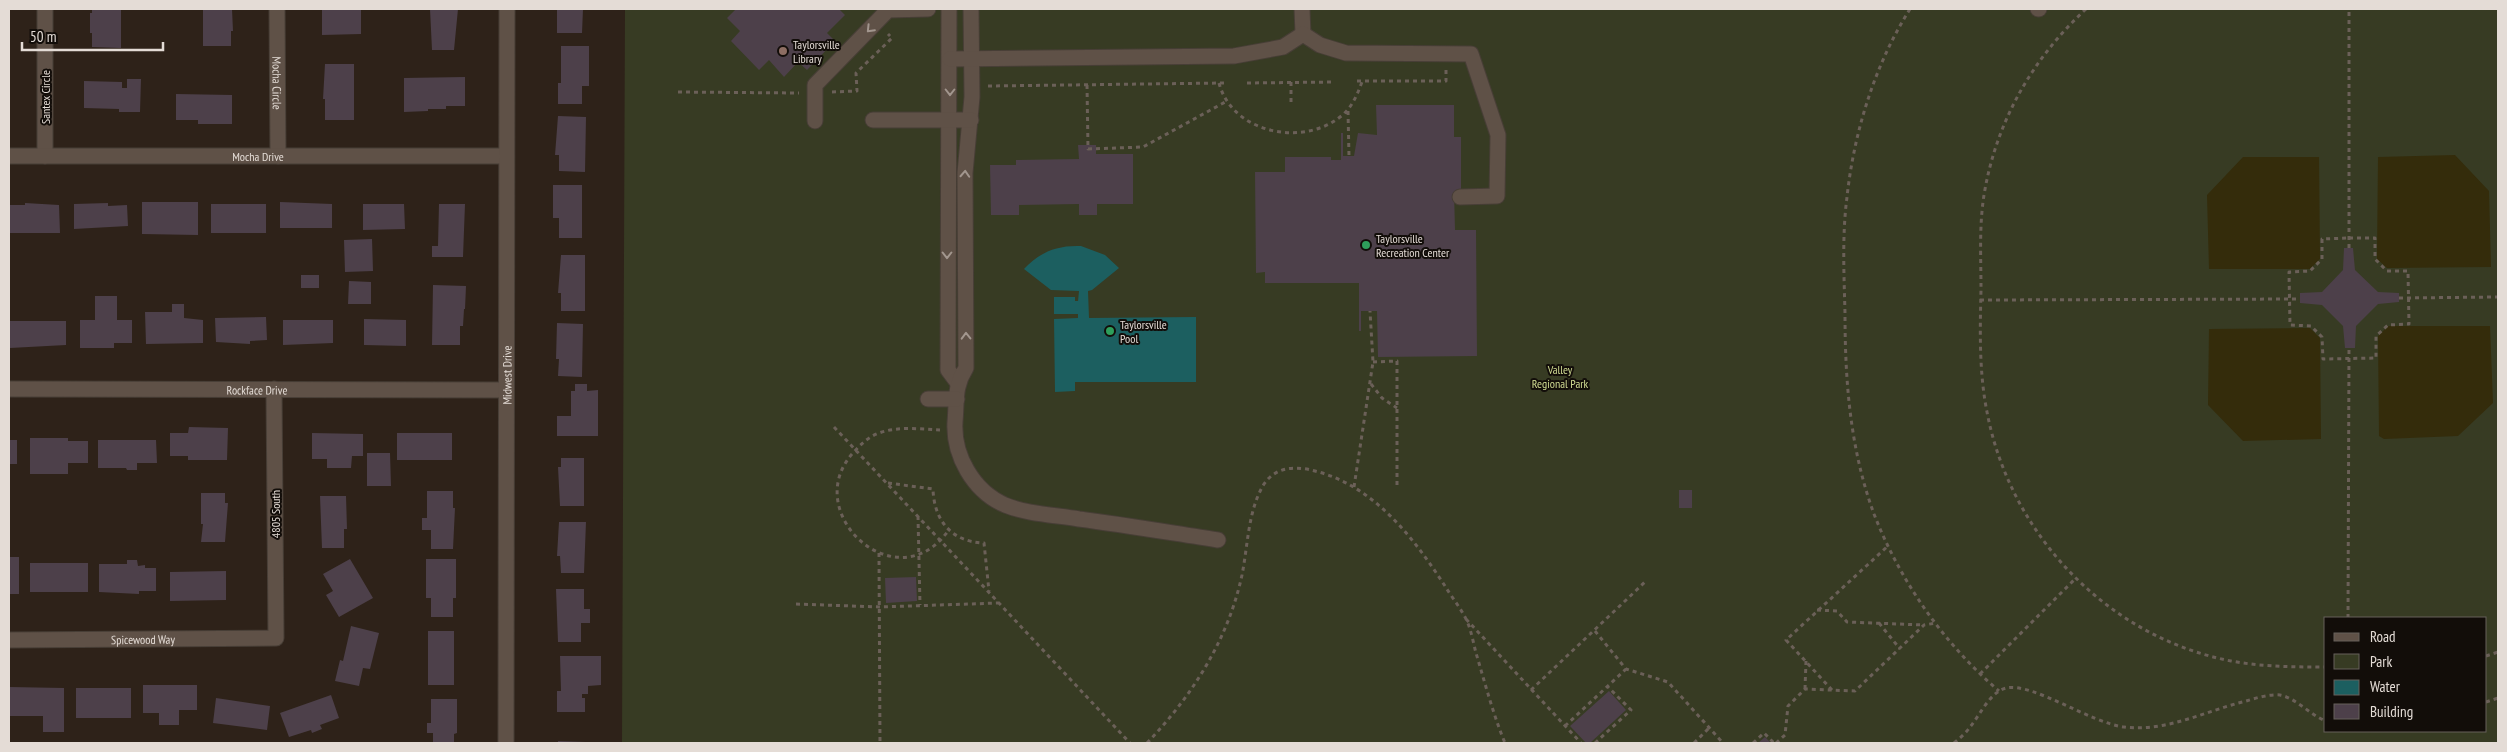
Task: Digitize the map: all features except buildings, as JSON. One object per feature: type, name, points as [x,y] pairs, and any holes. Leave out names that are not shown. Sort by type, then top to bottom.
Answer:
[{"type":"street","name":"Santex Circle","points":[[45,9],[45,156]]},
{"type":"street","name":"Mocha Circle","points":[[277,9],[278,156]]},
{"type":"street","name":"Midwest Drive","points":[[506,743],[507,9]]},
{"type":"street","points":[[815,121],[815,85],[888,10],[928,9]]},
{"type":"street","points":[[949,9],[948,370],[957,382]]},
{"type":"street","points":[[971,9],[971,120],[965,173],[966,368],[957,382],[954,430],[960,457],[978,485],[1004,505],[1039,513],[1218,540]]},
{"type":"street","points":[[1302,9],[1303,34]]},
{"type":"street","points":[[950,59],[1234,56],[1282,47],[1303,34]]},
{"type":"street","points":[[1303,34],[1320,45],[1346,53],[1471,54],[1498,135],[1497,196],[1460,197]]},
{"type":"street","points":[[873,120],[971,120]]},
{"type":"street","name":"Mocha Drive","points":[[9,156],[506,156]]},
{"type":"street","name":"Rockface Drive","points":[[9,389],[505,390]]},
{"type":"street","name":"4805 South","points":[[274,389],[276,638]]},
{"type":"street","points":[[928,399],[957,399]]},
{"type":"street","name":"Spicewood Way","points":[[9,640],[276,638]]},
{"type":"path","points":[[1910,9],[1878,75],[1860,127],[1848,190],[1844,235],[1846,374],[1850,412],[1864,480],[1874,514],[1903,574],[1936,623],[1980,674],[1999,691]]},
{"type":"path","points":[[2086,9],[2055,40],[2030,73],[2012,106],[1996,144],[1982,207],[1980,300],[1983,384],[1993,441],[2014,494],[2028,520],[2050,550],[2075,579],[2122,616],[2156,635],[2188,649],[2230,661],[2256,665],[2324,667]]},
{"type":"path","points":[[2349,9],[2349,248]]},
{"type":"path","points":[[1357,81],[1446,81],[1446,66]]},
{"type":"path","points":[[1291,82],[1291,105]]},
{"type":"path","points":[[1247,83],[1335,82]]},
{"type":"path","points":[[1219,83],[1227,101],[1245,120],[1259,127],[1291,132],[1325,126],[1348,110],[1358,95],[1362,82]]},
{"type":"path","points":[[988,86],[1224,83]]},
{"type":"path","points":[[1087,85],[1088,149],[1143,147],[1227,101]]},
{"type":"path","points":[[1348,110],[1349,156]]},
{"type":"path","points":[[1291,126],[1291,132]]},
{"type":"path","points":[[2375,238],[2375,259],[2387,271],[2408,271],[2409,297],[2409,324],[2388,324],[2376,336],[2376,358],[2323,358],[2322,337],[2311,326],[2290,325],[2289,272],[2310,271],[2322,259],[2322,239],[2375,238]]},
{"type":"path","points":[[2399,298],[2498,297]]},
{"type":"path","points":[[1980,300],[2300,299]]},
{"type":"path","points":[[1354,488],[1373,362],[1370,311]]},
{"type":"path","points":[[2348,617],[2349,348]]},
{"type":"path","points":[[1373,362],[1397,361],[1396,488]]},
{"type":"path","points":[[1371,383],[1382,398],[1398,408]]},
{"type":"path","points":[[834,427],[1130,743]]},
{"type":"path","points":[[943,430],[887,431],[872,436],[856,449],[849,458],[838,484],[840,507],[847,526],[855,537],[880,554],[899,557],[919,555],[931,550],[948,530]]},
{"type":"path","points":[[1147,743],[1168,720],[1198,681],[1223,633],[1242,576],[1254,506],[1266,482],[1280,470],[1298,468],[1322,473],[1354,488],[1395,520],[1415,541],[1466,618],[1581,743]]},
{"type":"path","points":[[887,483],[933,489],[937,514],[948,530],[968,542],[984,543],[989,591]]},
{"type":"path","points":[[918,515],[920,605]]},
{"type":"path","points":[[1832,690],[1786,640],[1889,545]]},
{"type":"path","points":[[880,554],[880,743]]},
{"type":"path","points":[[1980,674],[2075,579]]},
{"type":"path","points":[[1531,690],[1645,582]]},
{"type":"path","points":[[796,604],[880,607],[1000,603]]},
{"type":"path","points":[[1817,610],[1837,611],[1847,622],[1924,625],[1936,623]]},
{"type":"path","points":[[1466,618],[1505,743]]},
{"type":"path","points":[[1879,623],[1900,649]]},
{"type":"path","points":[[1805,689],[1856,691],[1924,625]]},
{"type":"path","points":[[1595,631],[1626,669],[1665,680],[1724,743]]},
{"type":"path","points":[[1753,743],[1764,733],[1775,743],[1785,735],[1788,706],[1805,689],[1806,661]]},
{"type":"path","points":[[1565,726],[1626,669]]},
{"type":"path","points":[[1595,743],[1631,710],[1608,687]]},
{"type":"path","points":[[1954,743],[1970,728],[1999,691],[2008,688],[2036,693],[2087,717],[2125,727],[2161,727],[2179,723],[2225,706],[2274,695],[2291,700],[2324,721]]},
{"type":"path","points":[[1694,743],[1709,728]]},
{"type":"green space","name":"Valley Regional Park","points":[[625,9],[2498,9],[2498,743],[622,743]]},
{"type":"sand","points":[[2455,155],[2489,191],[2491,267],[2387,268],[2377,259],[2378,157]]},
{"type":"sand","points":[[2243,157],[2319,157],[2320,259],[2310,269],[2209,269],[2207,195]]},
{"type":"sand","points":[[2388,326],[2490,326],[2493,403],[2458,436],[2384,439],[2379,436],[2378,336]]},
{"type":"sand","points":[[2310,328],[2320,338],[2321,439],[2243,441],[2208,405],[2209,329]]},
{"type":"water","points":[[1081,246],[1105,255],[1119,268],[1092,290],[1088,291],[1089,318],[1196,317],[1196,382],[1075,382],[1075,391],[1055,392],[1054,319],[1078,318],[1078,314],[1054,314],[1054,297],[1075,297],[1075,301],[1078,301],[1079,291],[1051,290],[1024,269],[1036,258],[1057,248]]},
{"type":"place","name":"Taylorsville Library","points":[[783,51]]},
{"type":"place","name":"Taylorsville Recreation Center","points":[[1366,245]]},
{"type":"place","name":"Taylorsville Pool","points":[[1110,331]]}]
